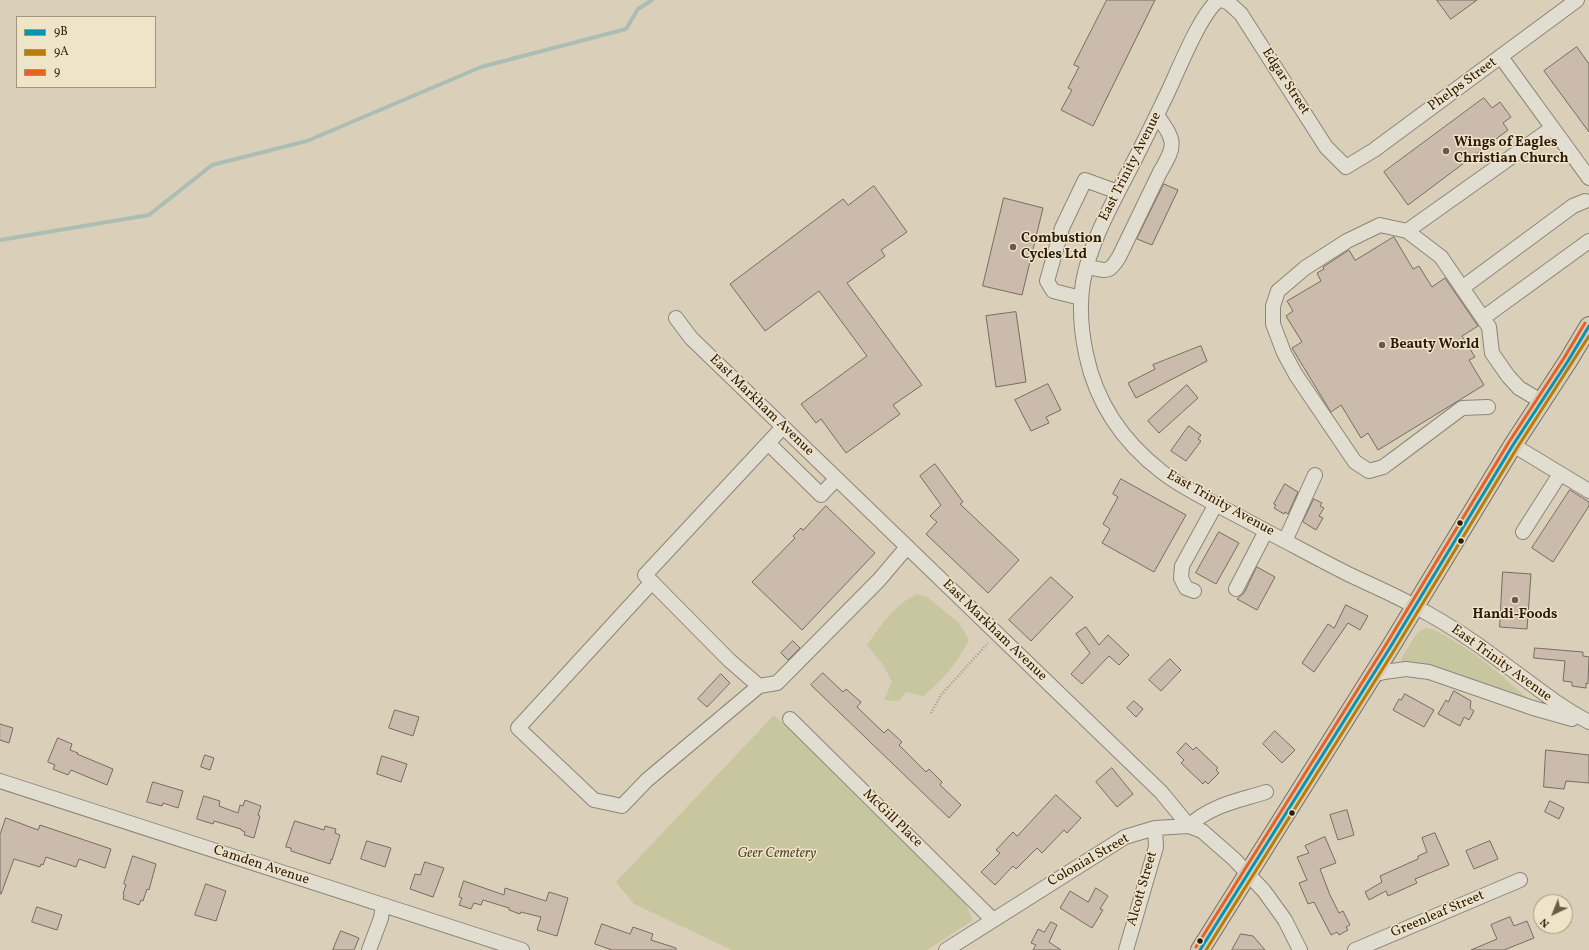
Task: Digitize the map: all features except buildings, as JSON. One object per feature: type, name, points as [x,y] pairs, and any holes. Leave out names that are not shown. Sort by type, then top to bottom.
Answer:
[{"type":"main road","points":[[1200,950],[1416,607],[1513,445],[1541,401],[1583,348],[1589,326]]},
{"type":"street","name":"East Trinity Avenue","points":[[1221,0],[1213,4],[1201,23],[1090,252],[1081,298],[1082,337],[1088,364],[1099,396],[1108,414],[1138,450],[1162,473],[1266,531],[1416,607],[1460,632],[1544,695],[1569,712],[1589,723]]},
{"type":"street","name":"Edgar Street","points":[[1221,0],[1229,3],[1241,14],[1326,147],[1346,167]]},
{"type":"street","name":"Phelps Street","points":[[1346,167],[1374,150],[1578,0]]},
{"type":"street","points":[[1501,57],[1589,178]]},
{"type":"street","points":[[1087,267],[1108,270],[1112,268],[1119,257],[1167,160],[1173,142],[1169,132],[1157,115]]},
{"type":"street","points":[[1408,230],[1552,128]]},
{"type":"street","points":[[1081,298],[1053,291],[1046,281],[1062,228],[1085,180],[1118,192]]},
{"type":"street","points":[[1462,288],[1573,206],[1588,203]]},
{"type":"street","points":[[1488,407],[1462,408],[1383,467],[1369,472],[1355,462],[1296,375],[1284,353],[1274,324],[1273,306],[1278,291],[1305,268],[1347,241],[1380,225],[1408,230],[1441,257],[1483,318],[1489,327],[1492,354],[1508,376],[1519,388],[1541,401]]},
{"type":"street","points":[[1483,318],[1589,241]]},
{"type":"street","name":"East Markham Avenue","points":[[676,318],[691,338],[1160,792],[1189,826],[1202,831],[1248,873],[1264,891],[1285,920],[1300,950]]},
{"type":"street","points":[[759,686],[729,660],[645,575],[783,427]]},
{"type":"street","points":[[768,443],[821,495],[836,479]]},
{"type":"street","points":[[1513,445],[1589,491]]},
{"type":"street","points":[[1523,532],[1560,474]]},
{"type":"street","points":[[1285,541],[1315,475]]},
{"type":"street","points":[[1194,591],[1186,588],[1181,578],[1182,566],[1216,504]]},
{"type":"street","points":[[1236,589],[1266,531]]},
{"type":"street","points":[[652,582],[518,728],[594,800],[622,806],[647,780],[759,686],[777,683],[879,580],[907,547]]},
{"type":"street","points":[[1373,675],[1401,669],[1429,672],[1532,708],[1589,723]]},
{"type":"street","name":"McGill Place","points":[[790,719],[992,919]]},
{"type":"street","name":"Camden Avenue","points":[[0,781],[522,950]]},
{"type":"street","points":[[1189,826],[1199,817],[1211,810],[1266,792]]},
{"type":"street","name":"Colonial Street","points":[[946,950],[992,919],[1125,837],[1155,828],[1189,826]]},
{"type":"street","name":"Alcott Street","points":[[1126,950],[1156,847],[1155,828]]},
{"type":"street","name":"Greenleaf Street","points":[[1355,950],[1520,880]]},
{"type":"street","points":[[369,950],[381,918],[383,905]]},
{"type":"path","points":[[931,713],[941,695],[997,634]]},
{"type":"green space","points":[[917,594],[927,597],[959,623],[969,640],[949,670],[937,684],[923,696],[906,692],[899,701],[884,700],[892,682],[883,665],[867,645],[883,623],[895,610],[901,604]]},
{"type":"green space","points":[[1426,628],[1442,634],[1471,652],[1509,682],[1527,698],[1527,700],[1402,663],[1401,659],[1417,633]]},
{"type":"green space","name":"Geer Cemetery","points":[[774,715],[966,905],[973,920],[927,950],[732,950],[634,904],[616,882]]},
{"type":"waterway","points":[[0,240],[149,215],[212,165],[307,141],[481,67],[626,29],[638,9],[652,0]]},
{"type":"transit line","name":"9","points":[[1196,947],[1387,643],[1509,442],[1585,323]]},
{"type":"transit line","name":"9B","points":[[1200,950],[1391,646],[1513,445],[1589,326]]},
{"type":"transit line","name":"9A","points":[[1206,950],[1395,649],[1517,448],[1589,336]]},
{"type":"place","name":"Wings of Eagles Christian Church","points":[[1446,151]]},
{"type":"place","name":"Combustion Cycles Ltd","points":[[1013,247]]},
{"type":"place","name":"Beauty World","points":[[1382,345]]},
{"type":"place","name":"Handi-Foods","points":[[1515,600]]}]
